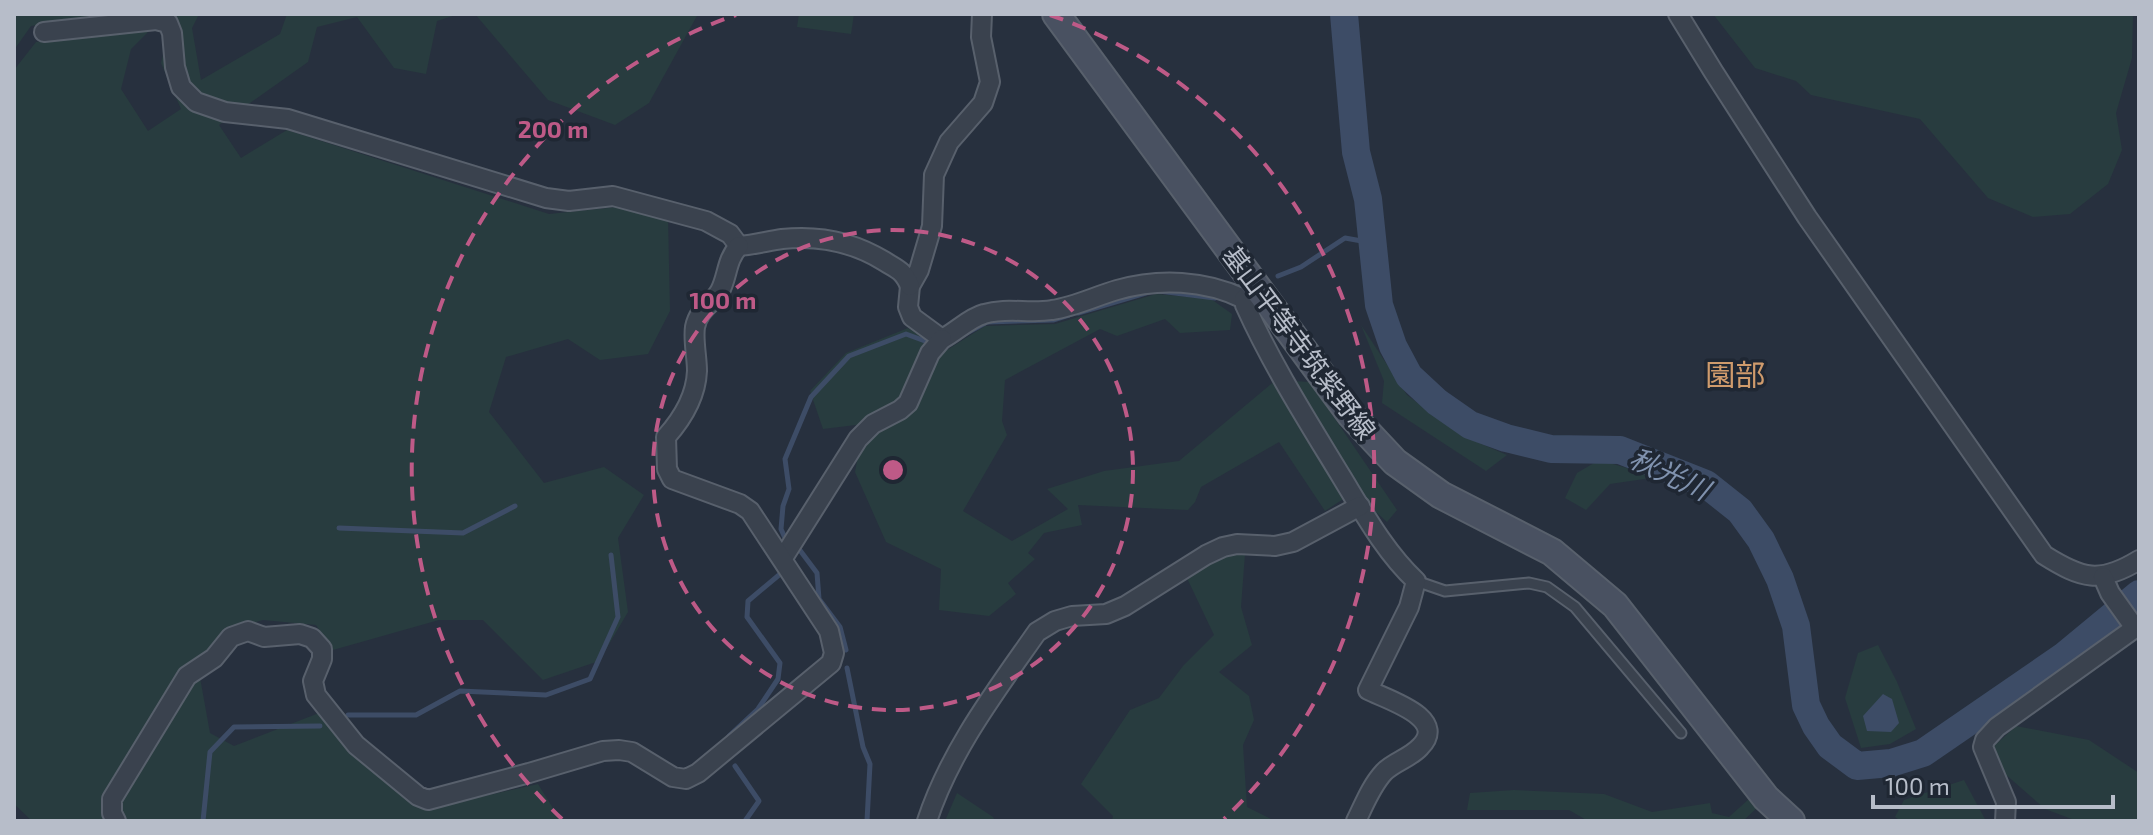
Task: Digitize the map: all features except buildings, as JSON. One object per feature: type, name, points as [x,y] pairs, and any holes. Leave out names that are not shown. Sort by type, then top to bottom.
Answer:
[{"type":"main road","name":"基山平等寺筑紫野線","points":[[1056,14],[1251,293],[1351,415],[1395,462],[1441,495],[1552,552],[1615,605],[1766,798],[1791,821]]},
{"type":"street","points":[[942,339],[912,317],[908,307],[910,286],[919,270],[932,226],[934,175],[949,142],[983,103],[990,82],[981,37],[982,14]]},
{"type":"street","points":[[1678,14],[1807,217],[2023,528],[2044,555],[2107,585],[2135,628],[1997,727],[1985,740],[1983,747],[2006,802],[2005,821]]},
{"type":"street","points":[[44,32],[156,20],[168,23],[181,87],[196,102],[225,112],[288,119],[546,198],[569,201],[613,196],[706,221],[730,234],[739,246]]},
{"type":"street","points":[[116,821],[112,813],[112,799],[187,676],[214,658],[231,637],[248,631],[264,637],[300,634],[312,638],[322,649],[322,659],[313,681],[316,695],[356,745],[418,796],[428,800],[603,751],[632,752],[673,777],[686,779],[698,773],[831,663],[834,653],[829,631],[750,511],[740,504],[672,479],[667,469],[666,437],[681,420],[697,375],[695,327],[702,310],[721,289],[732,254],[739,246],[782,239],[815,238],[845,242],[867,250],[905,274],[910,286]]},
{"type":"street","points":[[783,558],[858,439],[873,424],[908,403],[930,353],[942,339],[981,314],[1003,309],[1054,310],[1149,283],[1183,282],[1251,293],[1245,305],[1286,384],[1360,506],[1403,569],[1416,581],[1409,607],[1368,690],[1421,716],[1427,725],[1427,735],[1420,747],[1385,770],[1356,821]]},
{"type":"street","points":[[927,821],[938,789],[964,739],[1037,632],[1055,621],[1072,616],[1106,614],[1125,606],[1223,547],[1237,544],[1275,546],[1293,542],[1360,506]]},
{"type":"street","points":[[2107,585],[2139,560]]},
{"type":"lane","points":[[1416,581],[1445,591],[1529,583],[1547,587],[1575,607],[1681,733]]},
{"type":"green space","points":[[14,14],[199,14],[192,28],[201,80],[280,34],[287,14],[459,14],[437,21],[426,74],[394,68],[357,17],[317,27],[308,62],[219,125],[241,158],[287,130],[549,214],[617,207],[668,217],[670,311],[648,354],[600,360],[568,339],[506,357],[489,412],[544,483],[604,467],[644,495],[618,538],[628,612],[599,661],[543,680],[483,620],[439,620],[333,650],[316,625],[263,620],[226,630],[199,672],[210,733],[234,746],[319,713],[426,809],[538,784],[561,821],[32,821],[14,804],[14,70],[36,42],[114,31],[99,16],[31,26],[14,50]],"holes":[[[154,26],[168,35],[161,63],[181,109],[148,131],[121,89],[131,49]]]},
{"type":"green space","points":[[475,14],[698,14],[649,103],[615,125],[548,100]]},
{"type":"green space","points":[[799,14],[854,14],[851,34],[797,27]]},
{"type":"green space","points":[[1713,14],[2133,14],[2132,58],[2116,113],[2122,150],[2108,184],[2070,214],[2033,217],[1988,198],[1920,119],[1811,95],[1796,81],[1755,68]]},
{"type":"green space","points":[[1156,294],[1211,299],[1232,314],[1230,330],[1180,333],[1165,319],[1117,336],[1100,329],[1005,380],[1002,421],[1007,435],[963,511],[1012,541],[1068,509],[1047,489],[1104,471],[1179,461],[1276,380],[1310,382],[1397,510],[1387,522],[1354,492],[1325,511],[1279,442],[1201,487],[1188,510],[1078,505],[1082,525],[1044,533],[1028,553],[1035,559],[1008,583],[1016,594],[989,616],[939,610],[941,569],[886,542],[855,472],[864,424],[823,429],[810,391],[846,353],[908,328],[947,350],[985,326],[1055,324]]},
{"type":"green space","points":[[1361,325],[1407,395],[1461,435],[1507,455],[1486,471],[1382,403],[1384,381]]},
{"type":"green space","points":[[1599,460],[1658,477],[1610,484],[1586,510],[1565,498],[1577,473]]},
{"type":"green space","points":[[1245,554],[1241,607],[1252,645],[1219,672],[1249,696],[1254,720],[1243,745],[1247,807],[1275,821],[1112,821],[1113,816],[1081,784],[1130,710],[1159,698],[1183,666],[1214,635],[1186,576],[1216,555]]},
{"type":"green space","points":[[1878,645],[1916,729],[1890,744],[1861,748],[1845,698],[1858,653]]},
{"type":"green space","points":[[2016,726],[2089,740],[2139,773],[2139,821],[2077,821],[2045,809],[2004,773],[1992,748]]},
{"type":"green space","points":[[1964,780],[1986,821],[1901,821],[1895,817],[1904,800]]},
{"type":"green space","points":[[1514,790],[1604,794],[1652,812],[1710,803],[1712,813],[1729,817],[1749,799],[1760,805],[1743,821],[1588,821],[1569,810],[1467,810],[1470,793]]},
{"type":"green space","points":[[957,793],[993,817],[995,821],[945,821]]},
{"type":"water","points":[[1883,694],[1892,699],[1899,723],[1891,732],[1867,731],[1863,716]]},
{"type":"waterway","name":"秋光川","points":[[1344,14],[1356,152],[1368,199],[1379,305],[1393,346],[1409,376],[1437,402],[1470,425],[1551,449],[1620,450],[1706,484],[1740,511],[1761,540],[1780,579],[1796,626],[1806,705],[1830,746],[1857,766],[1891,763],[1923,753],[2064,656],[2139,594]]},
{"type":"waterway","points":[[1278,276],[1301,267],[1345,238],[1373,243]]},
{"type":"waterway","points":[[1159,291],[1215,298]]},
{"type":"waterway","points":[[1078,313],[1149,292]]},
{"type":"waterway","points":[[963,335],[987,322],[1053,320],[1069,315]]},
{"type":"waterway","points":[[785,538],[781,529],[783,506],[789,489],[785,459],[811,397],[849,356],[906,334],[925,341]]},
{"type":"waterway","points":[[339,528],[463,533],[515,506]]},
{"type":"waterway","points":[[799,549],[817,573],[819,599],[840,627],[846,650]]},
{"type":"waterway","points":[[348,715],[416,715],[460,691],[546,695],[590,679],[618,617],[611,555]]},
{"type":"waterway","points":[[729,736],[758,709],[778,679],[780,663],[747,617],[748,601],[779,575]]},
{"type":"waterway","points":[[847,668],[863,747],[870,764],[867,821]]},
{"type":"waterway","points":[[203,821],[210,752],[234,727],[320,726]]},
{"type":"waterway","points":[[735,766],[759,801],[745,821]]},
{"type":"district","name":"園部","points":[[1735,374]]}]
